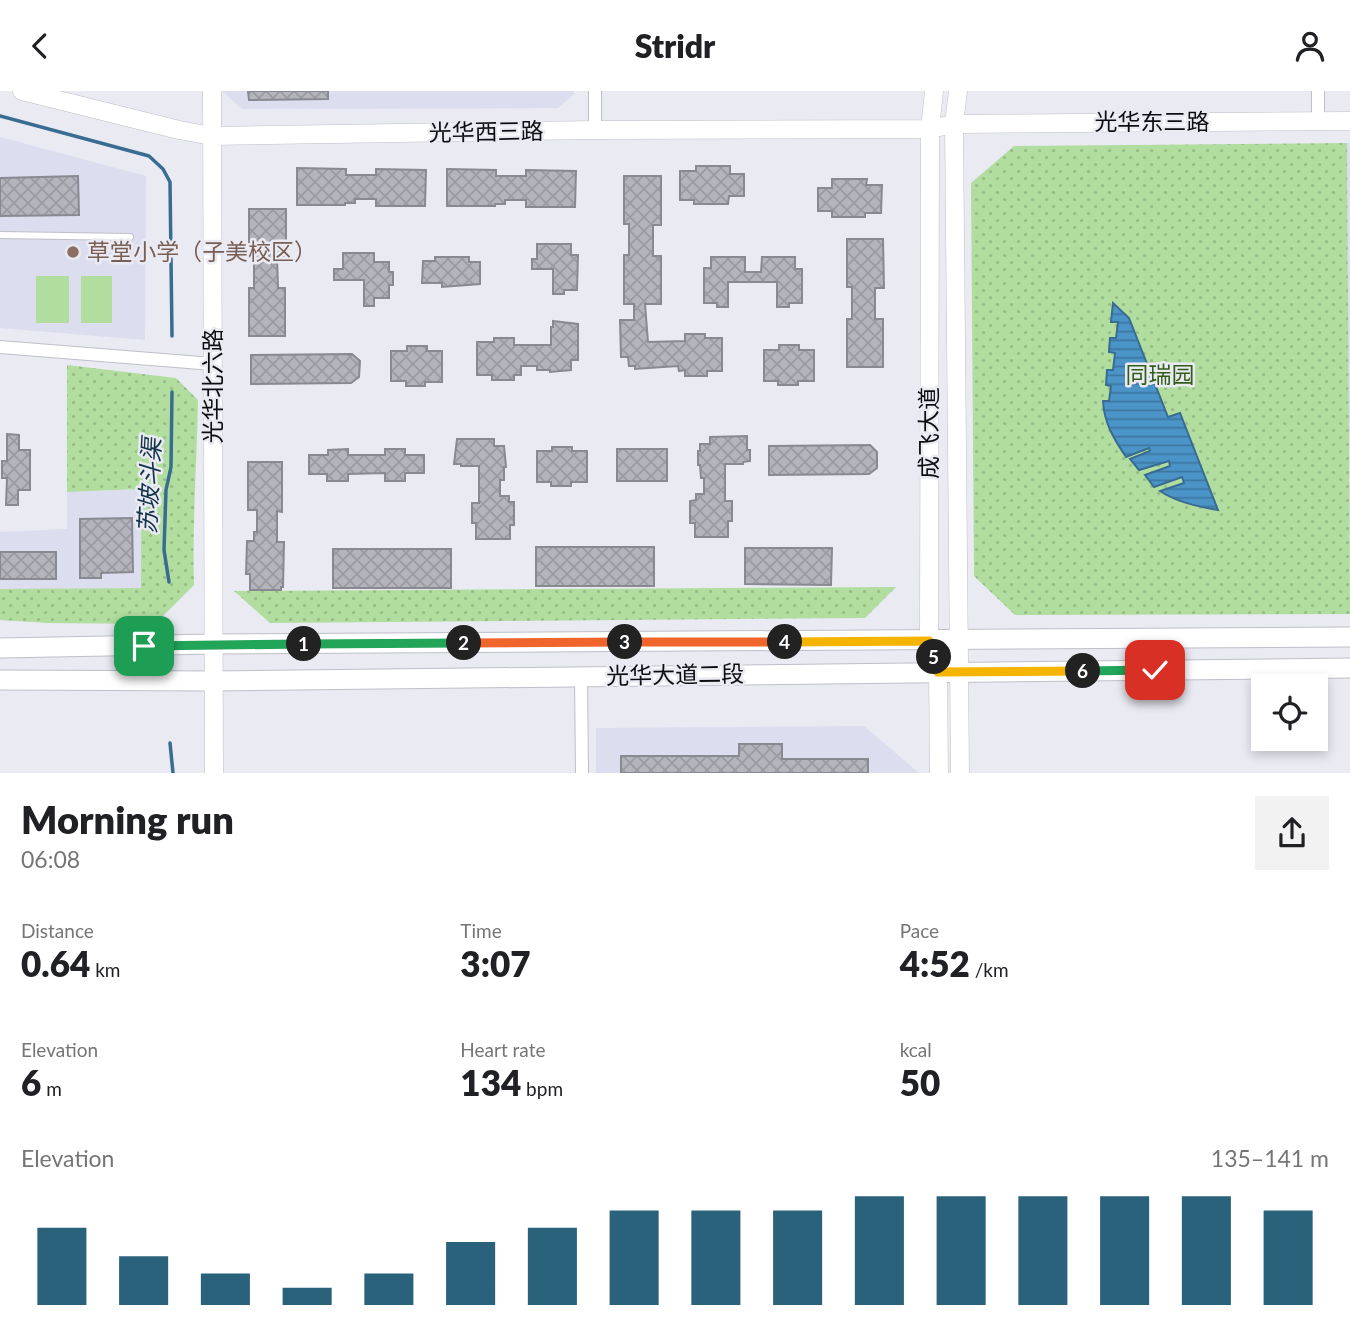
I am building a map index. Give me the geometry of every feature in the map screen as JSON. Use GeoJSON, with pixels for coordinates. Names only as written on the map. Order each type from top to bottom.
{"type":"FeatureCollection","features":[{"type":"Feature","properties":{"kind":"main road","name":"光华大道二段"},"geometry":{"type":"LineString","coordinates":[[0,648],[215,644],[1350,637]]}},
{"type":"Feature","properties":{"kind":"main road","name":"光华大道二段"},"geometry":{"type":"LineString","coordinates":[[0,680],[214,681],[1350,668]]}},
{"type":"Feature","properties":{"kind":"street","name":"光华西三路"},"geometry":{"type":"LineString","coordinates":[[22,91],[212,136],[595,130],[930,129],[954,124]]}},
{"type":"Feature","properties":{"kind":"street","name":"光华北六路"},"geometry":{"type":"LineString","coordinates":[[212,91],[214,773]]}},
{"type":"Feature","properties":{"kind":"street"},"geometry":{"type":"LineString","coordinates":[[595,91],[595,130]]}},
{"type":"Feature","properties":{"kind":"street","name":"成飞大道"},"geometry":{"type":"LineString","coordinates":[[934,91],[930,129],[929,641],[938,672],[939,773]]}},
{"type":"Feature","properties":{"kind":"street","name":"成飞大道"},"geometry":{"type":"LineString","coordinates":[[958,91],[954,124],[960,773]]}},
{"type":"Feature","properties":{"kind":"street"},"geometry":{"type":"LineString","coordinates":[[1318,91],[1318,121]]}},
{"type":"Feature","properties":{"kind":"street","name":"光华东三路"},"geometry":{"type":"LineString","coordinates":[[954,124],[1350,121]]}},
{"type":"Feature","properties":{"kind":"street"},"geometry":{"type":"LineString","coordinates":[[0,347],[213,363]]}},
{"type":"Feature","properties":{"kind":"street"},"geometry":{"type":"LineString","coordinates":[[581,676],[582,773]]}},
{"type":"Feature","properties":{"kind":"lane"},"geometry":{"type":"LineString","coordinates":[[0,235],[130,237]]}},
{"type":"Feature","properties":{"kind":"shaded area"},"geometry":{"type":"Polygon","coordinates":[[[222,91],[574,91],[574,94],[558,108],[242,109],[222,91]]]}},
{"type":"Feature","properties":{"kind":"shaded area","name":"草堂小学（子美校区）"},"geometry":{"type":"Polygon","coordinates":[[[0,137],[146,176],[145,340],[0,328],[0,137]]]}},
{"type":"Feature","properties":{"kind":"shaded area"},"geometry":{"type":"Polygon","coordinates":[[[1347,143],[1350,143],[1350,568],[1349,567],[1347,143]]]}},
{"type":"Feature","properties":{"kind":"shaded area"},"geometry":{"type":"Polygon","coordinates":[[[142,489],[141,589],[0,589],[0,532],[67,529],[67,492],[142,489]]]}},
{"type":"Feature","properties":{"kind":"shaded area"},"geometry":{"type":"Polygon","coordinates":[[[864,726],[919,773],[596,773],[596,728],[864,726]]]}},
{"type":"Feature","properties":{"kind":"green space","name":"同瑞园"},"geometry":{"type":"Polygon","coordinates":[[[1347,143],[1350,614],[1015,615],[974,576],[971,183],[1014,146],[1347,143]]]}},
{"type":"Feature","properties":{"kind":"green space"},"geometry":{"type":"Polygon","coordinates":[[[36,276],[69,276],[69,323],[36,323],[36,276]]]}},
{"type":"Feature","properties":{"kind":"green space"},"geometry":{"type":"Polygon","coordinates":[[[81,276],[112,276],[112,323],[81,323],[81,276]]]}},
{"type":"Feature","properties":{"kind":"green space"},"geometry":{"type":"Polygon","coordinates":[[[67,365],[176,378],[198,400],[194,585],[155,624],[0,620],[0,589],[141,588],[141,489],[67,492],[67,365]]]}},
{"type":"Feature","properties":{"kind":"green space"},"geometry":{"type":"Polygon","coordinates":[[[896,587],[865,618],[270,623],[234,591],[896,587]]]}},
{"type":"Feature","properties":{"kind":"water"},"geometry":{"type":"Polygon","coordinates":[[[1113,303],[1129,318],[1168,417],[1180,413],[1218,510],[1180,501],[1160,491],[1184,483],[1182,477],[1154,487],[1145,475],[1170,466],[1169,461],[1139,470],[1130,459],[1150,451],[1149,448],[1126,457],[1114,437],[1105,417],[1103,401],[1109,401],[1111,386],[1106,385],[1107,370],[1113,370],[1115,353],[1109,352],[1110,338],[1116,338],[1118,322],[1111,322],[1113,303]]]}},
{"type":"Feature","properties":{"kind":"building"},"geometry":{"type":"Polygon","coordinates":[[[248,91],[328,91],[328,99],[249,100],[248,91]]]}},
{"type":"Feature","properties":{"kind":"building"},"geometry":{"type":"Polygon","coordinates":[[[696,166],[730,166],[730,174],[744,174],[744,196],[729,196],[728,204],[694,204],[694,200],[680,200],[680,171],[696,171],[696,166]]]}},
{"type":"Feature","properties":{"kind":"building"},"geometry":{"type":"Polygon","coordinates":[[[297,168],[346,169],[346,175],[376,175],[376,169],[426,170],[425,206],[376,206],[376,199],[355,199],[355,203],[345,205],[297,205],[297,168]]]}},
{"type":"Feature","properties":{"kind":"building"},"geometry":{"type":"Polygon","coordinates":[[[447,169],[496,170],[496,176],[526,176],[526,170],[576,171],[575,207],[526,207],[526,200],[505,200],[505,204],[495,206],[447,206],[447,169]]]}},
{"type":"Feature","properties":{"kind":"building"},"geometry":{"type":"Polygon","coordinates":[[[78,176],[79,215],[0,216],[0,178],[78,176]]]}},
{"type":"Feature","properties":{"kind":"building"},"geometry":{"type":"Polygon","coordinates":[[[624,176],[661,176],[661,225],[653,225],[653,256],[661,256],[661,304],[645,304],[648,342],[685,341],[685,334],[705,334],[705,338],[722,338],[722,371],[707,371],[707,376],[685,376],[685,370],[679,371],[678,366],[635,369],[635,366],[629,366],[628,357],[621,357],[620,320],[634,320],[634,304],[624,304],[624,255],[629,255],[629,224],[624,224],[624,176]]]}},
{"type":"Feature","properties":{"kind":"building"},"geometry":{"type":"Polygon","coordinates":[[[832,179],[867,179],[866,185],[882,185],[881,213],[865,213],[865,217],[832,217],[832,211],[818,211],[818,188],[832,188],[832,179]]]}},
{"type":"Feature","properties":{"kind":"building"},"geometry":{"type":"Polygon","coordinates":[[[249,209],[286,209],[286,257],[277,257],[278,288],[285,288],[285,336],[249,336],[249,288],[254,288],[254,257],[249,257],[249,209]]]}},
{"type":"Feature","properties":{"kind":"building"},"geometry":{"type":"Polygon","coordinates":[[[847,239],[883,239],[884,288],[875,288],[875,319],[883,319],[883,367],[847,367],[847,319],[852,319],[852,287],[847,287],[847,239]]]}},
{"type":"Feature","properties":{"kind":"building"},"geometry":{"type":"Polygon","coordinates":[[[537,244],[571,244],[571,255],[578,255],[577,290],[564,290],[564,294],[553,294],[553,269],[532,269],[532,259],[537,259],[537,244]]]}},
{"type":"Feature","properties":{"kind":"building"},"geometry":{"type":"Polygon","coordinates":[[[343,253],[374,253],[374,262],[389,262],[389,272],[393,272],[393,285],[389,285],[389,298],[374,298],[374,306],[364,306],[364,280],[334,280],[334,269],[343,269],[343,253]]]}},
{"type":"Feature","properties":{"kind":"building"},"geometry":{"type":"Polygon","coordinates":[[[435,257],[469,257],[469,262],[480,262],[480,284],[442,287],[442,283],[422,283],[423,261],[435,261],[435,257]]]}},
{"type":"Feature","properties":{"kind":"building"},"geometry":{"type":"Polygon","coordinates":[[[711,257],[745,257],[745,272],[761,272],[762,257],[795,257],[795,269],[802,269],[802,303],[777,307],[777,282],[728,282],[728,307],[717,307],[717,303],[704,303],[704,268],[711,268],[711,257]]]}},
{"type":"Feature","properties":{"kind":"building"},"geometry":{"type":"Polygon","coordinates":[[[553,321],[578,324],[578,360],[571,360],[571,370],[550,372],[537,370],[537,366],[521,366],[521,375],[514,375],[514,380],[492,380],[492,375],[477,375],[477,342],[494,342],[494,338],[514,338],[514,345],[551,345],[553,321]]]}},
{"type":"Feature","properties":{"kind":"building"},"geometry":{"type":"Polygon","coordinates":[[[779,345],[799,345],[799,350],[814,350],[814,381],[798,381],[798,385],[778,385],[778,381],[764,381],[764,350],[779,350],[779,345]]]}},
{"type":"Feature","properties":{"kind":"building"},"geometry":{"type":"Polygon","coordinates":[[[407,346],[427,346],[427,351],[442,351],[442,382],[406,386],[406,381],[391,381],[391,351],[407,351],[407,346]]]}},
{"type":"Feature","properties":{"kind":"building"},"geometry":{"type":"Polygon","coordinates":[[[352,354],[360,361],[359,377],[351,383],[251,384],[251,355],[352,354]]]}},
{"type":"Feature","properties":{"kind":"building"},"geometry":{"type":"Polygon","coordinates":[[[7,434],[19,435],[19,450],[30,450],[30,490],[18,490],[18,505],[6,505],[7,478],[2,478],[2,461],[7,461],[7,434]]]}},
{"type":"Feature","properties":{"kind":"building"},"geometry":{"type":"Polygon","coordinates":[[[747,436],[750,461],[743,464],[725,464],[725,501],[732,501],[732,521],[728,521],[728,537],[695,537],[695,523],[690,523],[690,501],[696,500],[696,494],[704,494],[704,478],[701,478],[698,465],[700,444],[710,444],[710,437],[747,436]]]}},
{"type":"Feature","properties":{"kind":"building"},"geometry":{"type":"Polygon","coordinates":[[[457,439],[494,439],[494,446],[504,446],[506,467],[504,480],[500,480],[500,496],[509,496],[509,502],[514,502],[514,525],[510,525],[510,539],[476,539],[476,523],[472,523],[472,503],[479,503],[479,466],[454,464],[457,439]]]}},
{"type":"Feature","properties":{"kind":"building"},"geometry":{"type":"Polygon","coordinates":[[[870,445],[877,452],[877,468],[869,474],[769,475],[769,446],[870,445]]]}},
{"type":"Feature","properties":{"kind":"building"},"geometry":{"type":"Polygon","coordinates":[[[552,447],[572,447],[572,451],[587,451],[587,482],[571,482],[571,486],[551,486],[551,482],[537,482],[537,451],[552,451],[552,447]]]}},
{"type":"Feature","properties":{"kind":"building"},"geometry":{"type":"Polygon","coordinates":[[[348,449],[348,455],[385,455],[385,449],[405,449],[405,455],[424,455],[424,473],[405,473],[405,481],[385,481],[385,473],[348,474],[348,481],[327,481],[327,474],[309,474],[309,455],[328,455],[328,450],[348,449]]]}},
{"type":"Feature","properties":{"kind":"building"},"geometry":{"type":"Polygon","coordinates":[[[617,449],[667,449],[667,481],[617,481],[617,449]]]}},
{"type":"Feature","properties":{"kind":"building"},"geometry":{"type":"Polygon","coordinates":[[[248,462],[282,462],[282,512],[277,511],[277,542],[284,542],[281,590],[250,590],[250,574],[246,574],[247,541],[254,541],[254,532],[257,532],[257,510],[248,510],[248,462]]]}},
{"type":"Feature","properties":{"kind":"building"},"geometry":{"type":"Polygon","coordinates":[[[132,518],[133,572],[101,573],[101,578],[80,578],[80,519],[132,518]]]}},
{"type":"Feature","properties":{"kind":"building"},"geometry":{"type":"Polygon","coordinates":[[[536,547],[654,547],[654,586],[536,586],[536,547]]]}},
{"type":"Feature","properties":{"kind":"building"},"geometry":{"type":"Polygon","coordinates":[[[745,548],[832,548],[831,585],[745,584],[745,548]]]}},
{"type":"Feature","properties":{"kind":"building"},"geometry":{"type":"Polygon","coordinates":[[[333,549],[451,549],[451,588],[333,588],[333,549]]]}},
{"type":"Feature","properties":{"kind":"building"},"geometry":{"type":"Polygon","coordinates":[[[0,552],[56,552],[56,579],[0,579],[0,552]]]}},
{"type":"Feature","properties":{"kind":"building"},"geometry":{"type":"Polygon","coordinates":[[[739,744],[782,744],[782,759],[868,759],[868,773],[621,773],[621,756],[739,756],[739,744]]]}},
{"type":"Feature","properties":{"kind":"waterway","name":"苏坡斗渠"},"geometry":{"type":"LineString","coordinates":[[0,116],[149,156],[163,169],[170,182],[172,336]]}},
{"type":"Feature","properties":{"kind":"waterway","name":"苏坡斗渠"},"geometry":{"type":"LineString","coordinates":[[169,582],[164,550],[166,490],[171,467],[172,392]]}},
{"type":"Feature","properties":{"kind":"waterway","name":"苏坡斗渠"},"geometry":{"type":"LineString","coordinates":[[170,743],[173,773]]}},
{"type":"Feature","properties":{"kind":"place","name":"草堂小学（子美校区）"},"geometry":{"type":"Point","coordinates":[73,252]}},
{"type":"Feature","properties":{"kind":"route"},"geometry":{"type":"LineString","coordinates":[[144,646],[929,641],[938,672],[1155,670]]}}]}
